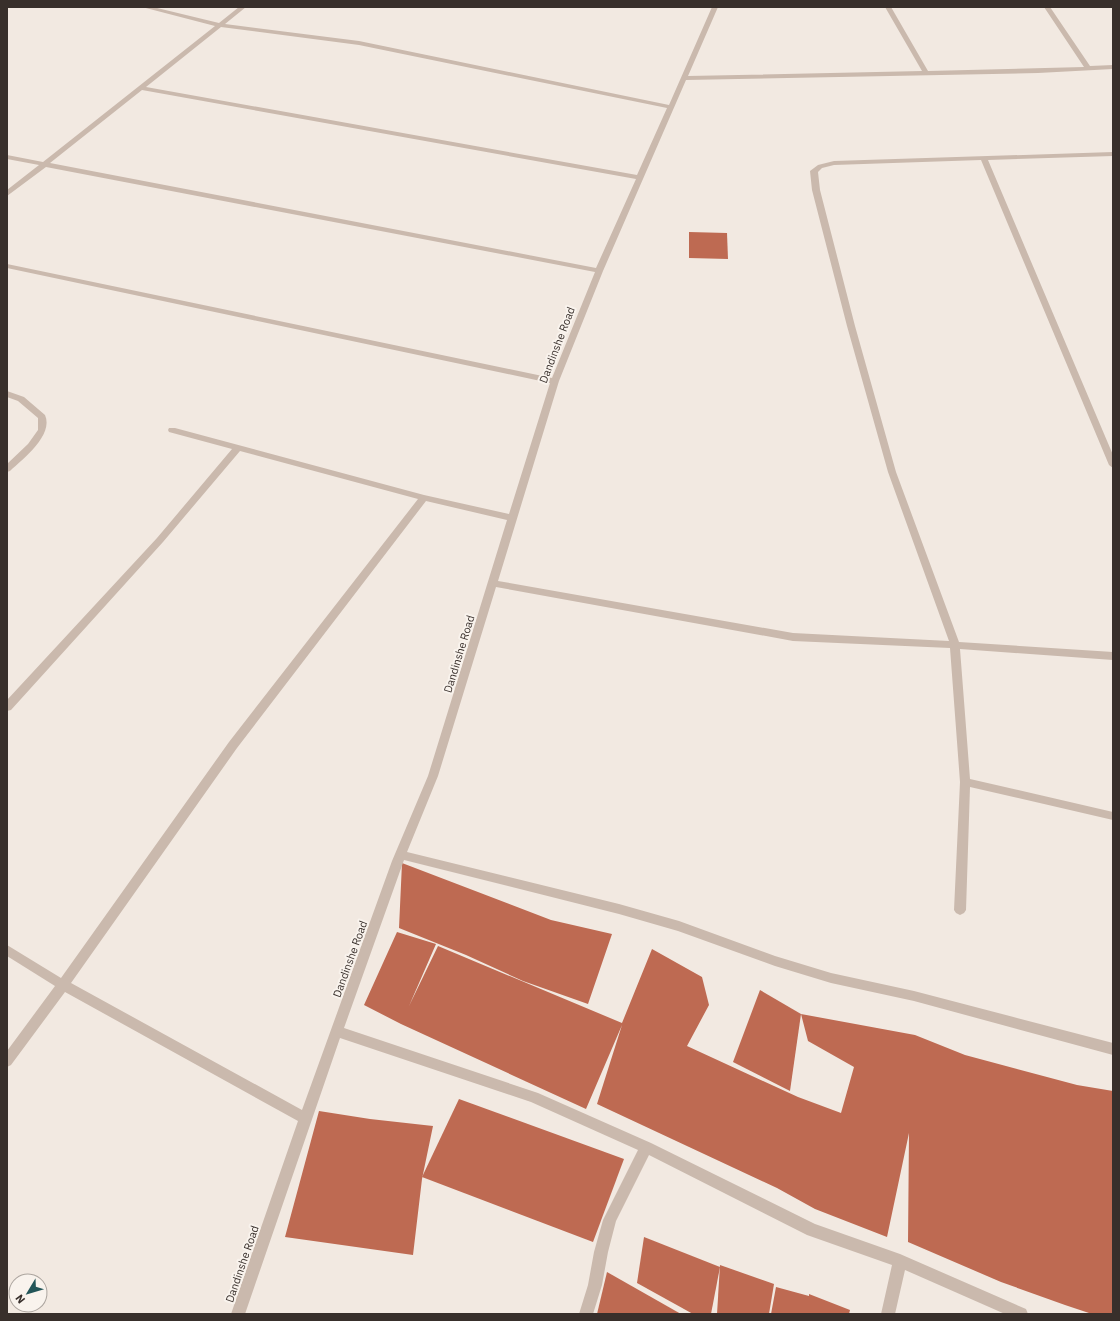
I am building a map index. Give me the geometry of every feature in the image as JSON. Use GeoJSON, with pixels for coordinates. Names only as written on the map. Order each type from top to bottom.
{"type":"FeatureCollection","features":[{"type":"Feature","properties":{"kind":"street"},"geometry":{"type":"LineString","coordinates":[[145,7],[219,25],[359,43],[671,107]]}},
{"type":"Feature","properties":{"kind":"street"},"geometry":{"type":"LineString","coordinates":[[7,194],[47,164],[243,7]]}},
{"type":"Feature","properties":{"kind":"street","name":"Dandinshe Road"},"geometry":{"type":"LineString","coordinates":[[238,1314],[305,1118],[401,855],[433,776],[478,635],[492,583],[555,381],[599,271],[715,7]]}},
{"type":"Feature","properties":{"kind":"street"},"geometry":{"type":"LineString","coordinates":[[888,7],[926,73]]}},
{"type":"Feature","properties":{"kind":"street"},"geometry":{"type":"LineString","coordinates":[[1047,7],[1088,68]]}},
{"type":"Feature","properties":{"kind":"street"},"geometry":{"type":"LineString","coordinates":[[684,78],[926,73],[1113,67]]}},
{"type":"Feature","properties":{"kind":"street"},"geometry":{"type":"LineString","coordinates":[[142,88],[640,178]]}},
{"type":"Feature","properties":{"kind":"street"},"geometry":{"type":"LineString","coordinates":[[960,910],[965,782],[955,645],[892,472],[851,326],[816,190],[814,171],[820,166],[834,163],[1113,154]]}},
{"type":"Feature","properties":{"kind":"street"},"geometry":{"type":"LineString","coordinates":[[7,156],[599,271]]}},
{"type":"Feature","properties":{"kind":"street"},"geometry":{"type":"LineString","coordinates":[[984,159],[1113,465]]}},
{"type":"Feature","properties":{"kind":"street"},"geometry":{"type":"LineString","coordinates":[[7,266],[555,381]]}},
{"type":"Feature","properties":{"kind":"street"},"geometry":{"type":"LineString","coordinates":[[7,394],[21,399],[42,417],[42,430],[31,446],[7,469]]}},
{"type":"Feature","properties":{"kind":"street"},"geometry":{"type":"LineString","coordinates":[[172,430],[424,498],[512,518]]}},
{"type":"Feature","properties":{"kind":"street"},"geometry":{"type":"LineString","coordinates":[[7,707],[160,540],[238,448]]}},
{"type":"Feature","properties":{"kind":"street"},"geometry":{"type":"LineString","coordinates":[[7,1061],[63,985],[233,745],[424,498]]}},
{"type":"Feature","properties":{"kind":"street"},"geometry":{"type":"LineString","coordinates":[[492,583],[793,637],[955,645],[1113,656]]}},
{"type":"Feature","properties":{"kind":"street"},"geometry":{"type":"LineString","coordinates":[[965,782],[1113,816]]}},
{"type":"Feature","properties":{"kind":"street"},"geometry":{"type":"LineString","coordinates":[[401,855],[619,909],[679,926],[776,962],[831,978],[914,996],[1113,1049]]}},
{"type":"Feature","properties":{"kind":"street"},"geometry":{"type":"LineString","coordinates":[[7,950],[63,985],[305,1118]]}},
{"type":"Feature","properties":{"kind":"street"},"geometry":{"type":"LineString","coordinates":[[337,1031],[534,1097],[646,1147],[812,1230],[900,1261],[1021,1314]]}},
{"type":"Feature","properties":{"kind":"street"},"geometry":{"type":"LineString","coordinates":[[586,1314],[595,1285],[600,1252],[610,1220],[646,1147]]}},
{"type":"Feature","properties":{"kind":"street"},"geometry":{"type":"LineString","coordinates":[[888,1314],[900,1261]]}},
{"type":"Feature","properties":{"kind":"building"},"geometry":{"type":"Polygon","coordinates":[[[689,232],[727,233],[728,259],[689,258],[689,232]]]}},
{"type":"Feature","properties":{"kind":"building"},"geometry":{"type":"Polygon","coordinates":[[[402,863],[551,920],[612,934],[588,1004],[523,981],[466,955],[399,928],[402,863]]]}},
{"type":"Feature","properties":{"kind":"building"},"geometry":{"type":"Polygon","coordinates":[[[397,932],[436,944],[409,1006],[438,946],[622,1023],[652,949],[702,977],[709,1005],[687,1046],[798,1097],[841,1113],[854,1067],[808,1041],[801,1014],[915,1035],[965,1055],[1077,1085],[1113,1091],[1113,1314],[1092,1314],[1065,1305],[1001,1282],[908,1242],[909,1133],[887,1237],[815,1209],[777,1188],[597,1104],[622,1025],[586,1109],[401,1024],[364,1005],[397,932]]]}},
{"type":"Feature","properties":{"kind":"building"},"geometry":{"type":"Polygon","coordinates":[[[760,990],[801,1014],[790,1091],[733,1062],[760,990]]]}},
{"type":"Feature","properties":{"kind":"building"},"geometry":{"type":"Polygon","coordinates":[[[459,1099],[624,1159],[593,1242],[422,1177],[459,1099]]]}},
{"type":"Feature","properties":{"kind":"building"},"geometry":{"type":"Polygon","coordinates":[[[319,1111],[370,1119],[433,1126],[422,1179],[413,1255],[285,1237],[319,1111]]]}},
{"type":"Feature","properties":{"kind":"building"},"geometry":{"type":"Polygon","coordinates":[[[644,1237],[720,1267],[711,1314],[693,1314],[637,1283],[644,1237]]]}},
{"type":"Feature","properties":{"kind":"building"},"geometry":{"type":"Polygon","coordinates":[[[720,1265],[774,1284],[769,1314],[717,1314],[720,1265]]]}},
{"type":"Feature","properties":{"kind":"building"},"geometry":{"type":"Polygon","coordinates":[[[607,1272],[681,1314],[597,1314],[607,1272]]]}},
{"type":"Feature","properties":{"kind":"building"},"geometry":{"type":"Polygon","coordinates":[[[776,1287],[809,1296],[809,1294],[850,1310],[849,1314],[771,1314],[776,1287]]]}}]}
